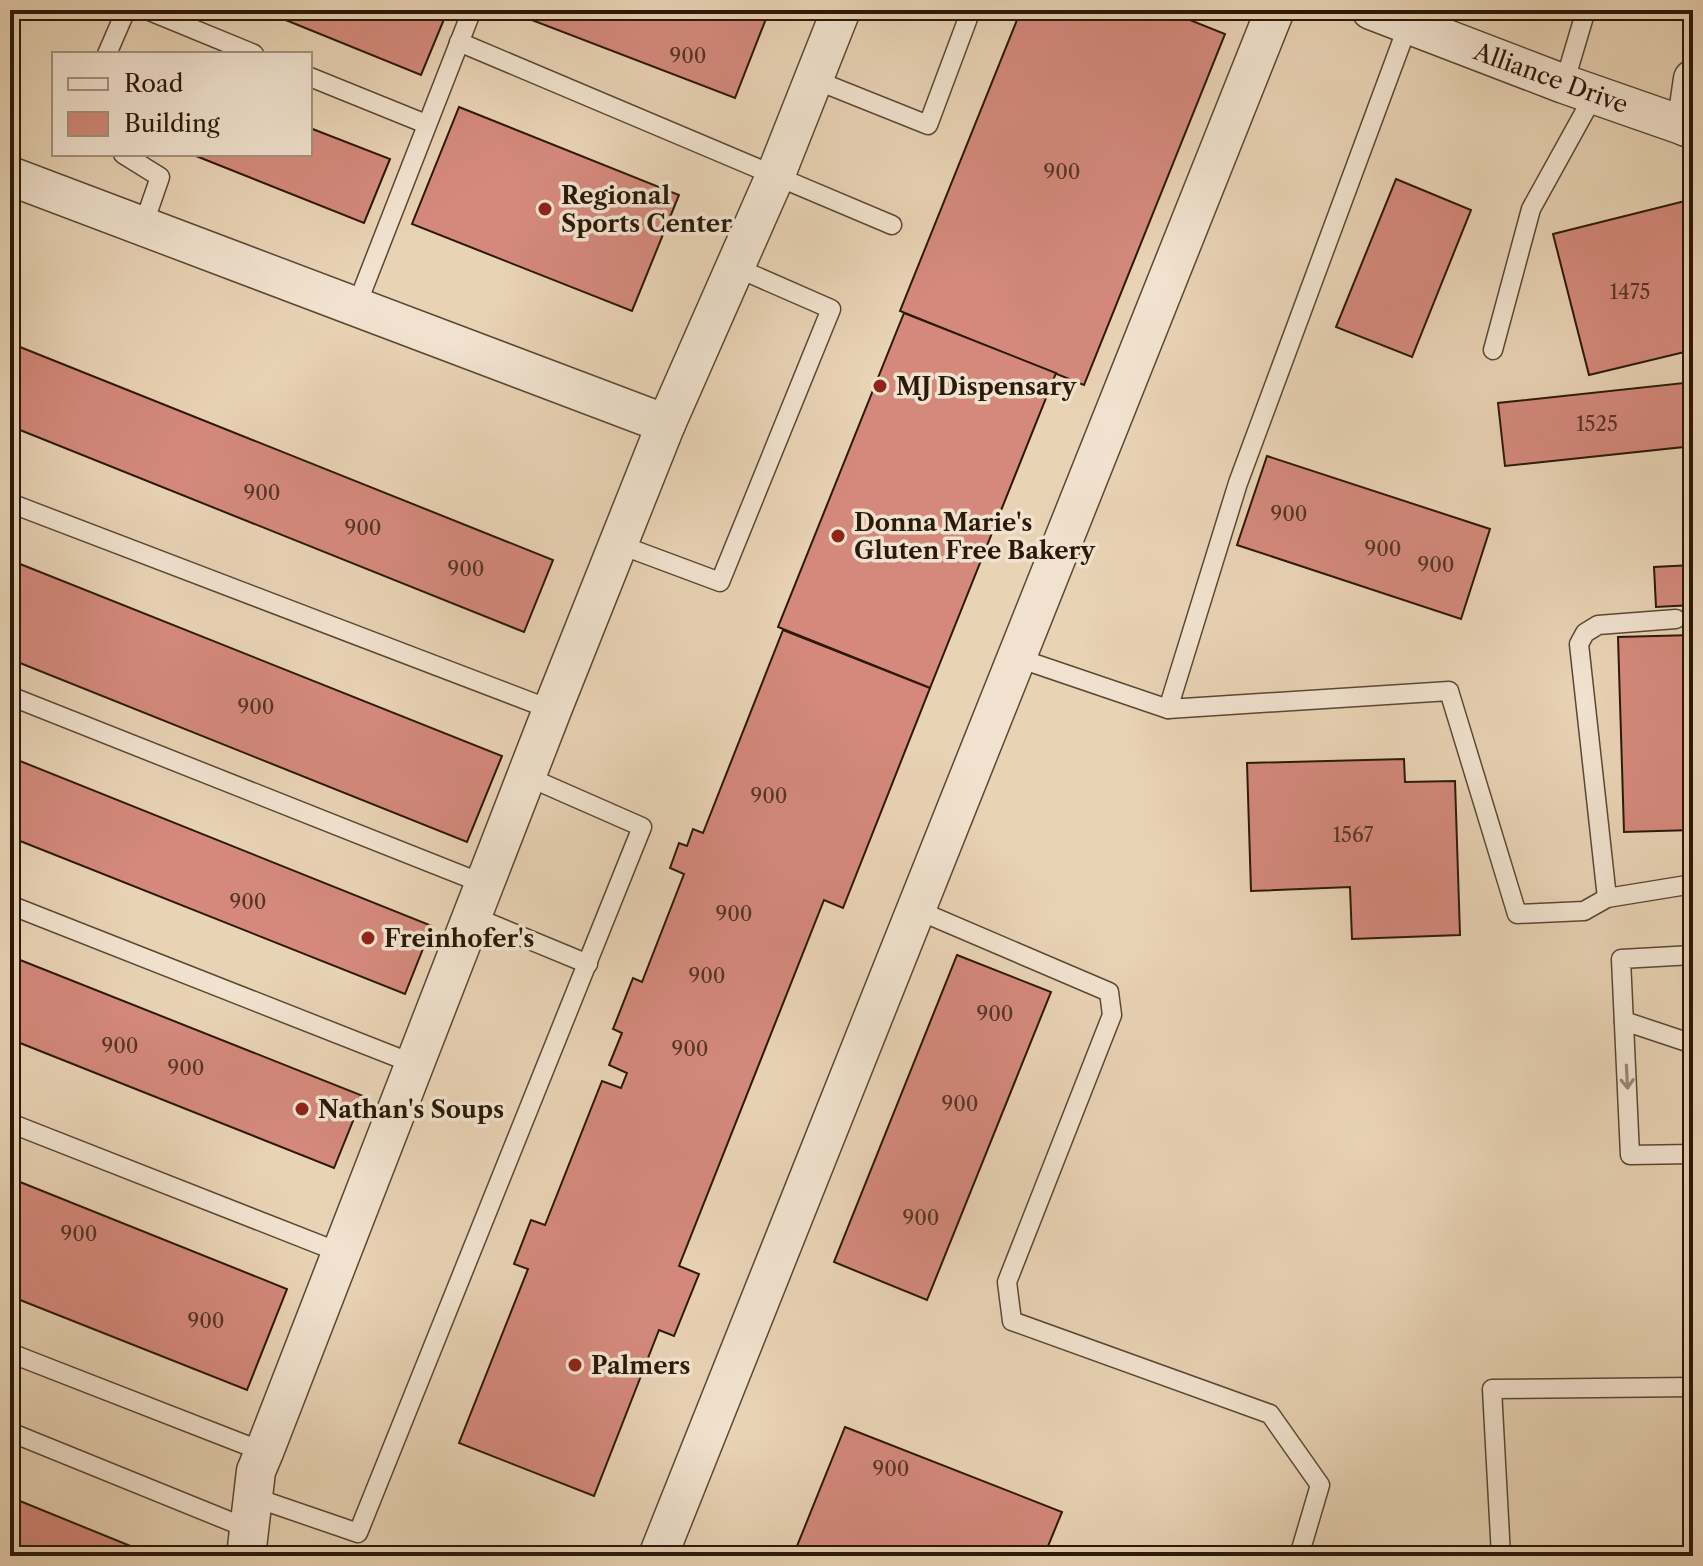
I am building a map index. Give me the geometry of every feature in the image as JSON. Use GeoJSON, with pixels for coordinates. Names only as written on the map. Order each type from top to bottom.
{"type":"FeatureCollection","features":[{"type":"Feature","properties":{"kind":"street"},"geometry":{"type":"LineString","coordinates":[[250,1527],[256,1471],[526,776],[666,424],[776,174],[841,10]]}},
{"type":"Feature","properties":{"kind":"street"},"geometry":{"type":"LineString","coordinates":[[658,1556],[1275,10]]}},
{"type":"Feature","properties":{"kind":"street","name":"Alliance Drive"},"geometry":{"type":"LineString","coordinates":[[1371,10],[1579,90],[1690,128],[1693,79]]}},
{"type":"Feature","properties":{"kind":"street"},"geometry":{"type":"LineString","coordinates":[[10,176],[666,424]]}},
{"type":"Feature","properties":{"kind":"lane"},"geometry":{"type":"LineString","coordinates":[[108,52],[126,10]]}},
{"type":"Feature","properties":{"kind":"lane"},"geometry":{"type":"LineString","coordinates":[[147,10],[249,52]]}},
{"type":"Feature","properties":{"kind":"lane"},"geometry":{"type":"LineString","coordinates":[[356,307],[472,10]]}},
{"type":"Feature","properties":{"kind":"lane"},"geometry":{"type":"LineString","coordinates":[[813,79],[928,125],[971,10]]}},
{"type":"Feature","properties":{"kind":"lane"},"geometry":{"type":"LineString","coordinates":[[1493,350],[1531,209],[1579,90],[1586,10]]}},
{"type":"Feature","properties":{"kind":"lane"},"geometry":{"type":"LineString","coordinates":[[1168,709],[1238,483],[1408,25]]}},
{"type":"Feature","properties":{"kind":"lane"},"geometry":{"type":"LineString","coordinates":[[459,42],[892,225]]}},
{"type":"Feature","properties":{"kind":"lane"},"geometry":{"type":"LineString","coordinates":[[312,78],[426,124]]}},
{"type":"Feature","properties":{"kind":"lane"},"geometry":{"type":"LineString","coordinates":[[126,156],[160,177],[143,226]]}},
{"type":"Feature","properties":{"kind":"lane"},"geometry":{"type":"LineString","coordinates":[[618,544],[720,582],[831,309],[735,267]]}},
{"type":"Feature","properties":{"kind":"lane"},"geometry":{"type":"LineString","coordinates":[[10,503],[552,710]]}},
{"type":"Feature","properties":{"kind":"lane"},"geometry":{"type":"LineString","coordinates":[[1607,898],[1579,644],[1585,633],[1598,625],[1676,619]]}},
{"type":"Feature","properties":{"kind":"lane"},"geometry":{"type":"LineString","coordinates":[[1015,657],[1168,709],[1449,691],[1517,914],[1584,911],[1607,898],[1693,884]]}},
{"type":"Feature","properties":{"kind":"lane"},"geometry":{"type":"LineString","coordinates":[[10,696],[478,900],[588,964]]}},
{"type":"Feature","properties":{"kind":"lane"},"geometry":{"type":"LineString","coordinates":[[10,1432],[250,1527],[358,1533],[642,827],[526,776]]}},
{"type":"Feature","properties":{"kind":"lane"},"geometry":{"type":"LineString","coordinates":[[10,905],[414,1064]]}},
{"type":"Feature","properties":{"kind":"lane"},"geometry":{"type":"LineString","coordinates":[[915,909],[1109,992],[1112,1015],[1007,1282],[1012,1321],[1270,1414],[1320,1485],[1299,1556]]}},
{"type":"Feature","properties":{"kind":"lane"},"geometry":{"type":"LineString","coordinates":[[1693,955],[1621,959],[1630,1155],[1693,1154]]}},
{"type":"Feature","properties":{"kind":"lane"},"geometry":{"type":"LineString","coordinates":[[1624,1021],[1693,1044]]}},
{"type":"Feature","properties":{"kind":"lane"},"geometry":{"type":"LineString","coordinates":[[10,1123],[341,1253]]}},
{"type":"Feature","properties":{"kind":"lane"},"geometry":{"type":"LineString","coordinates":[[10,1353],[264,1452]]}},
{"type":"Feature","properties":{"kind":"lane"},"geometry":{"type":"LineString","coordinates":[[1501,1556],[1492,1389],[1693,1387]]}},
{"type":"Feature","properties":{"kind":"building"},"geometry":{"type":"Polygon","coordinates":[[[261,10],[442,10],[447,12],[421,75],[261,10]]]}},
{"type":"Feature","properties":{"kind":"building"},"geometry":{"type":"Polygon","coordinates":[[[518,10],[769,11],[735,98],[516,14],[518,10]]]}},
{"type":"Feature","properties":{"kind":"building"},"geometry":{"type":"Polygon","coordinates":[[[1021,10],[1165,10],[1225,34],[1084,385],[900,311],[1021,10]]]}},
{"type":"Feature","properties":{"kind":"building","name":"Regional Sports Center"},"geometry":{"type":"Polygon","coordinates":[[[459,107],[679,195],[632,311],[412,224],[459,107]]]}},
{"type":"Feature","properties":{"kind":"building"},"geometry":{"type":"Polygon","coordinates":[[[312,129],[390,159],[364,223],[196,156],[312,156],[312,129]]]}},
{"type":"Feature","properties":{"kind":"building"},"geometry":{"type":"Polygon","coordinates":[[[1396,179],[1471,210],[1412,357],[1336,327],[1396,179]]]}},
{"type":"Feature","properties":{"kind":"building"},"geometry":{"type":"Polygon","coordinates":[[[1693,199],[1693,350],[1589,375],[1553,234],[1693,199]]]}},
{"type":"Feature","properties":{"kind":"building"},"geometry":{"type":"Polygon","coordinates":[[[904,313],[1056,373],[930,688],[778,627],[904,313]]]}},
{"type":"Feature","properties":{"kind":"building"},"geometry":{"type":"Polygon","coordinates":[[[10,343],[553,560],[524,632],[10,426],[10,343]]]}},
{"type":"Feature","properties":{"kind":"building"},"geometry":{"type":"Polygon","coordinates":[[[1693,382],[1693,446],[1505,466],[1498,403],[1693,382]]]}},
{"type":"Feature","properties":{"kind":"building"},"geometry":{"type":"Polygon","coordinates":[[[1267,456],[1490,529],[1461,619],[1237,545],[1267,456]]]}},
{"type":"Feature","properties":{"kind":"building"},"geometry":{"type":"Polygon","coordinates":[[[10,560],[502,756],[467,842],[10,659],[10,560]]]}},
{"type":"Feature","properties":{"kind":"building"},"geometry":{"type":"Polygon","coordinates":[[[1693,565],[1693,605],[1656,607],[1654,567],[1693,565]]]}},
{"type":"Feature","properties":{"kind":"building"},"geometry":{"type":"Polygon","coordinates":[[[783,630],[930,688],[843,908],[824,900],[679,1266],[699,1274],[674,1336],[659,1330],[594,1496],[459,1443],[528,1269],[514,1264],[531,1220],[545,1225],[602,1081],[621,1088],[627,1073],[609,1065],[622,1033],[613,1029],[633,978],[642,982],[684,874],[670,868],[679,843],[687,846],[693,829],[703,833],[783,630]]]}},
{"type":"Feature","properties":{"kind":"building"},"geometry":{"type":"Polygon","coordinates":[[[1693,635],[1693,830],[1624,832],[1618,637],[1693,635]]]}},
{"type":"Feature","properties":{"kind":"building"},"geometry":{"type":"Polygon","coordinates":[[[10,757],[432,926],[405,994],[10,837],[10,757]]]}},
{"type":"Feature","properties":{"kind":"building"},"geometry":{"type":"Polygon","coordinates":[[[1404,759],[1405,782],[1455,781],[1460,935],[1352,939],[1350,887],[1251,891],[1247,763],[1404,759]]]}},
{"type":"Feature","properties":{"kind":"building"},"geometry":{"type":"Polygon","coordinates":[[[957,955],[1051,992],[927,1300],[834,1262],[957,955]]]}},
{"type":"Feature","properties":{"kind":"building"},"geometry":{"type":"Polygon","coordinates":[[[10,956],[363,1096],[334,1168],[10,1039],[10,956]]]}},
{"type":"Feature","properties":{"kind":"building"},"geometry":{"type":"Polygon","coordinates":[[[10,1178],[287,1289],[247,1390],[10,1296],[10,1178]]]}},
{"type":"Feature","properties":{"kind":"building"},"geometry":{"type":"Polygon","coordinates":[[[845,1427],[1062,1512],[1044,1556],[793,1556],[845,1427]]]}},
{"type":"Feature","properties":{"kind":"building"},"geometry":{"type":"Polygon","coordinates":[[[10,1497],[155,1556],[10,1556],[10,1497]]]}},
{"type":"Feature","properties":{"kind":"place","name":"Regional Sports Center"},"geometry":{"type":"Point","coordinates":[545,209]}},
{"type":"Feature","properties":{"kind":"place","name":"MJ Dispensary"},"geometry":{"type":"Point","coordinates":[880,386]}},
{"type":"Feature","properties":{"kind":"place","name":"Donna Marie's Gluten Free Bakery"},"geometry":{"type":"Point","coordinates":[838,536]}},
{"type":"Feature","properties":{"kind":"place","name":"Freinhofer's"},"geometry":{"type":"Point","coordinates":[368,938]}},
{"type":"Feature","properties":{"kind":"place","name":"Nathan's Soups"},"geometry":{"type":"Point","coordinates":[302,1109]}},
{"type":"Feature","properties":{"kind":"place","name":"Palmers"},"geometry":{"type":"Point","coordinates":[575,1365]}}]}
